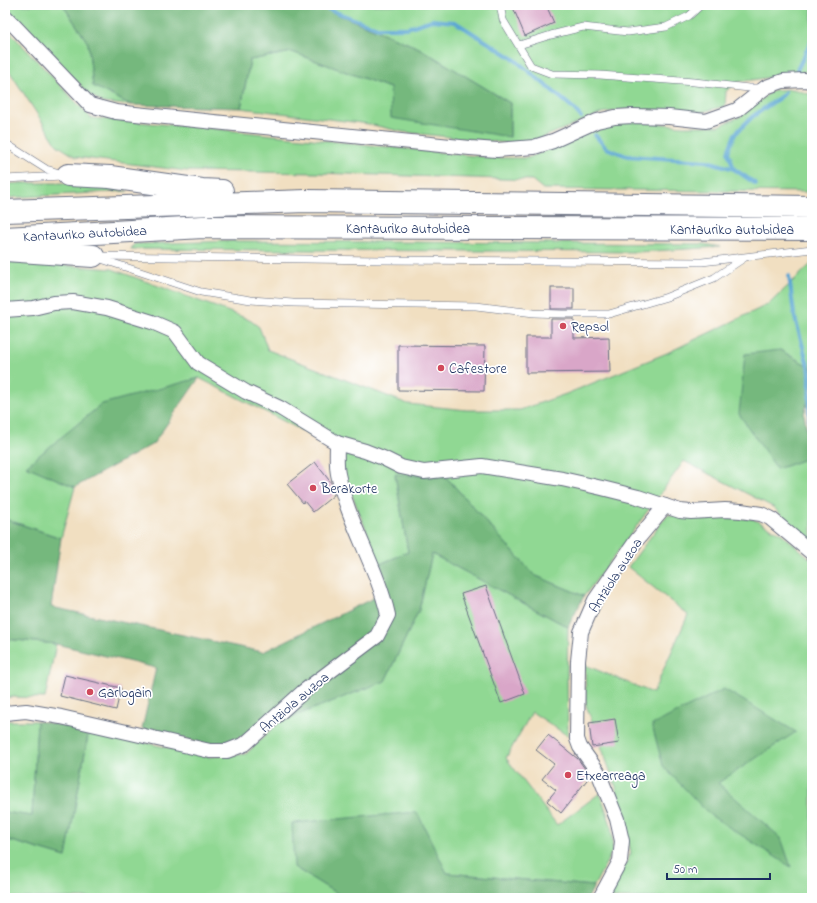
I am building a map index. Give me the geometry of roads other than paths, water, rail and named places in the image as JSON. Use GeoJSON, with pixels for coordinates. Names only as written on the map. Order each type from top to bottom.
{"type":"FeatureCollection","features":[{"type":"Feature","properties":{"kind":"highway"},"geometry":{"type":"LineString","coordinates":[[68,175],[110,177],[202,190],[277,195],[306,201]]}},
{"type":"Feature","properties":{"kind":"highway","name":"Kantauriko autobidea"},"geometry":{"type":"LineString","coordinates":[[5,211],[306,201],[812,207]]}},
{"type":"Feature","properties":{"kind":"highway","name":"Kantauriko autobidea"},"geometry":{"type":"LineString","coordinates":[[5,238],[203,227],[812,229]]}},
{"type":"Feature","properties":{"kind":"highway"},"geometry":{"type":"LineString","coordinates":[[5,250],[93,256]]}},
{"type":"Feature","properties":{"kind":"street"},"geometry":{"type":"LineString","coordinates":[[5,16],[90,105],[102,109],[116,112],[498,150],[534,147],[553,141],[597,121],[615,117],[669,117],[706,121],[737,110],[766,87],[783,81],[804,80],[812,82]]}},
{"type":"Feature","properties":{"kind":"street"},"geometry":{"type":"LineString","coordinates":[[5,310],[33,308],[73,302],[107,308],[152,322],[175,332],[198,363],[246,392],[280,408],[337,443],[366,451],[401,467],[424,472],[482,466],[562,479],[602,488],[638,497],[680,511],[691,512],[725,510],[761,514],[770,518],[812,553]]}},
{"type":"Feature","properties":{"kind":"street","name":"Antziola auzoa"},"geometry":{"type":"LineString","coordinates":[[5,713],[26,711],[61,717],[210,751],[227,750],[244,744],[304,691],[377,636],[388,615],[384,598],[350,512],[338,473],[337,443]]}},
{"type":"Feature","properties":{"kind":"street","name":"Antziola auzoa"},"geometry":{"type":"LineString","coordinates":[[600,898],[620,860],[622,841],[617,819],[598,772],[580,748],[577,739],[578,661],[581,632],[595,600],[636,541],[664,506]]}},
{"type":"Feature","properties":{"kind":"lane"},"geometry":{"type":"LineString","coordinates":[[500,5],[504,20],[531,66],[552,74],[663,79],[749,88],[766,87]]}},
{"type":"Feature","properties":{"kind":"lane"},"geometry":{"type":"LineString","coordinates":[[519,45],[583,27],[628,32],[666,27],[688,16],[701,5]]}},
{"type":"Feature","properties":{"kind":"lane"},"geometry":{"type":"LineString","coordinates":[[5,143],[46,169],[68,175]]}},
{"type":"Feature","properties":{"kind":"lane"},"geometry":{"type":"LineString","coordinates":[[5,179],[68,175]]}},
{"type":"Feature","properties":{"kind":"lane"},"geometry":{"type":"LineString","coordinates":[[93,256],[702,262],[812,249]]}},
{"type":"Feature","properties":{"kind":"lane"},"geometry":{"type":"LineString","coordinates":[[93,256],[201,292],[251,300],[293,303],[476,306],[534,313],[562,314],[609,314],[667,297],[714,278],[746,257]]}},
{"type":"Feature","properties":{"kind":"waterway"},"geometry":{"type":"LineString","coordinates":[[317,5],[378,28],[407,28],[432,20],[455,22],[514,59],[573,108],[581,117]]}},
{"type":"Feature","properties":{"kind":"waterway"},"geometry":{"type":"LineString","coordinates":[[797,70],[812,40]]}},
{"type":"Feature","properties":{"kind":"waterway"},"geometry":{"type":"LineString","coordinates":[[734,169],[728,152],[735,134],[752,117],[785,92]]}},
{"type":"Feature","properties":{"kind":"waterway"},"geometry":{"type":"LineString","coordinates":[[595,135],[606,148],[627,156],[707,161],[734,169],[756,184]]}},
{"type":"Feature","properties":{"kind":"waterway"},"geometry":{"type":"LineString","coordinates":[[789,276],[794,314],[810,373],[809,417],[812,452]]}},
{"type":"Feature","properties":{"kind":"place","name":"Repsol"},"geometry":{"type":"Point","coordinates":[563,326]}},
{"type":"Feature","properties":{"kind":"place","name":"Cafestore"},"geometry":{"type":"Point","coordinates":[441,368]}},
{"type":"Feature","properties":{"kind":"place","name":"Berakorte"},"geometry":{"type":"Point","coordinates":[313,488]}},
{"type":"Feature","properties":{"kind":"place","name":"Garlogain"},"geometry":{"type":"Point","coordinates":[90,692]}},
{"type":"Feature","properties":{"kind":"place","name":"Etxearreaga"},"geometry":{"type":"Point","coordinates":[568,775]}}]}
